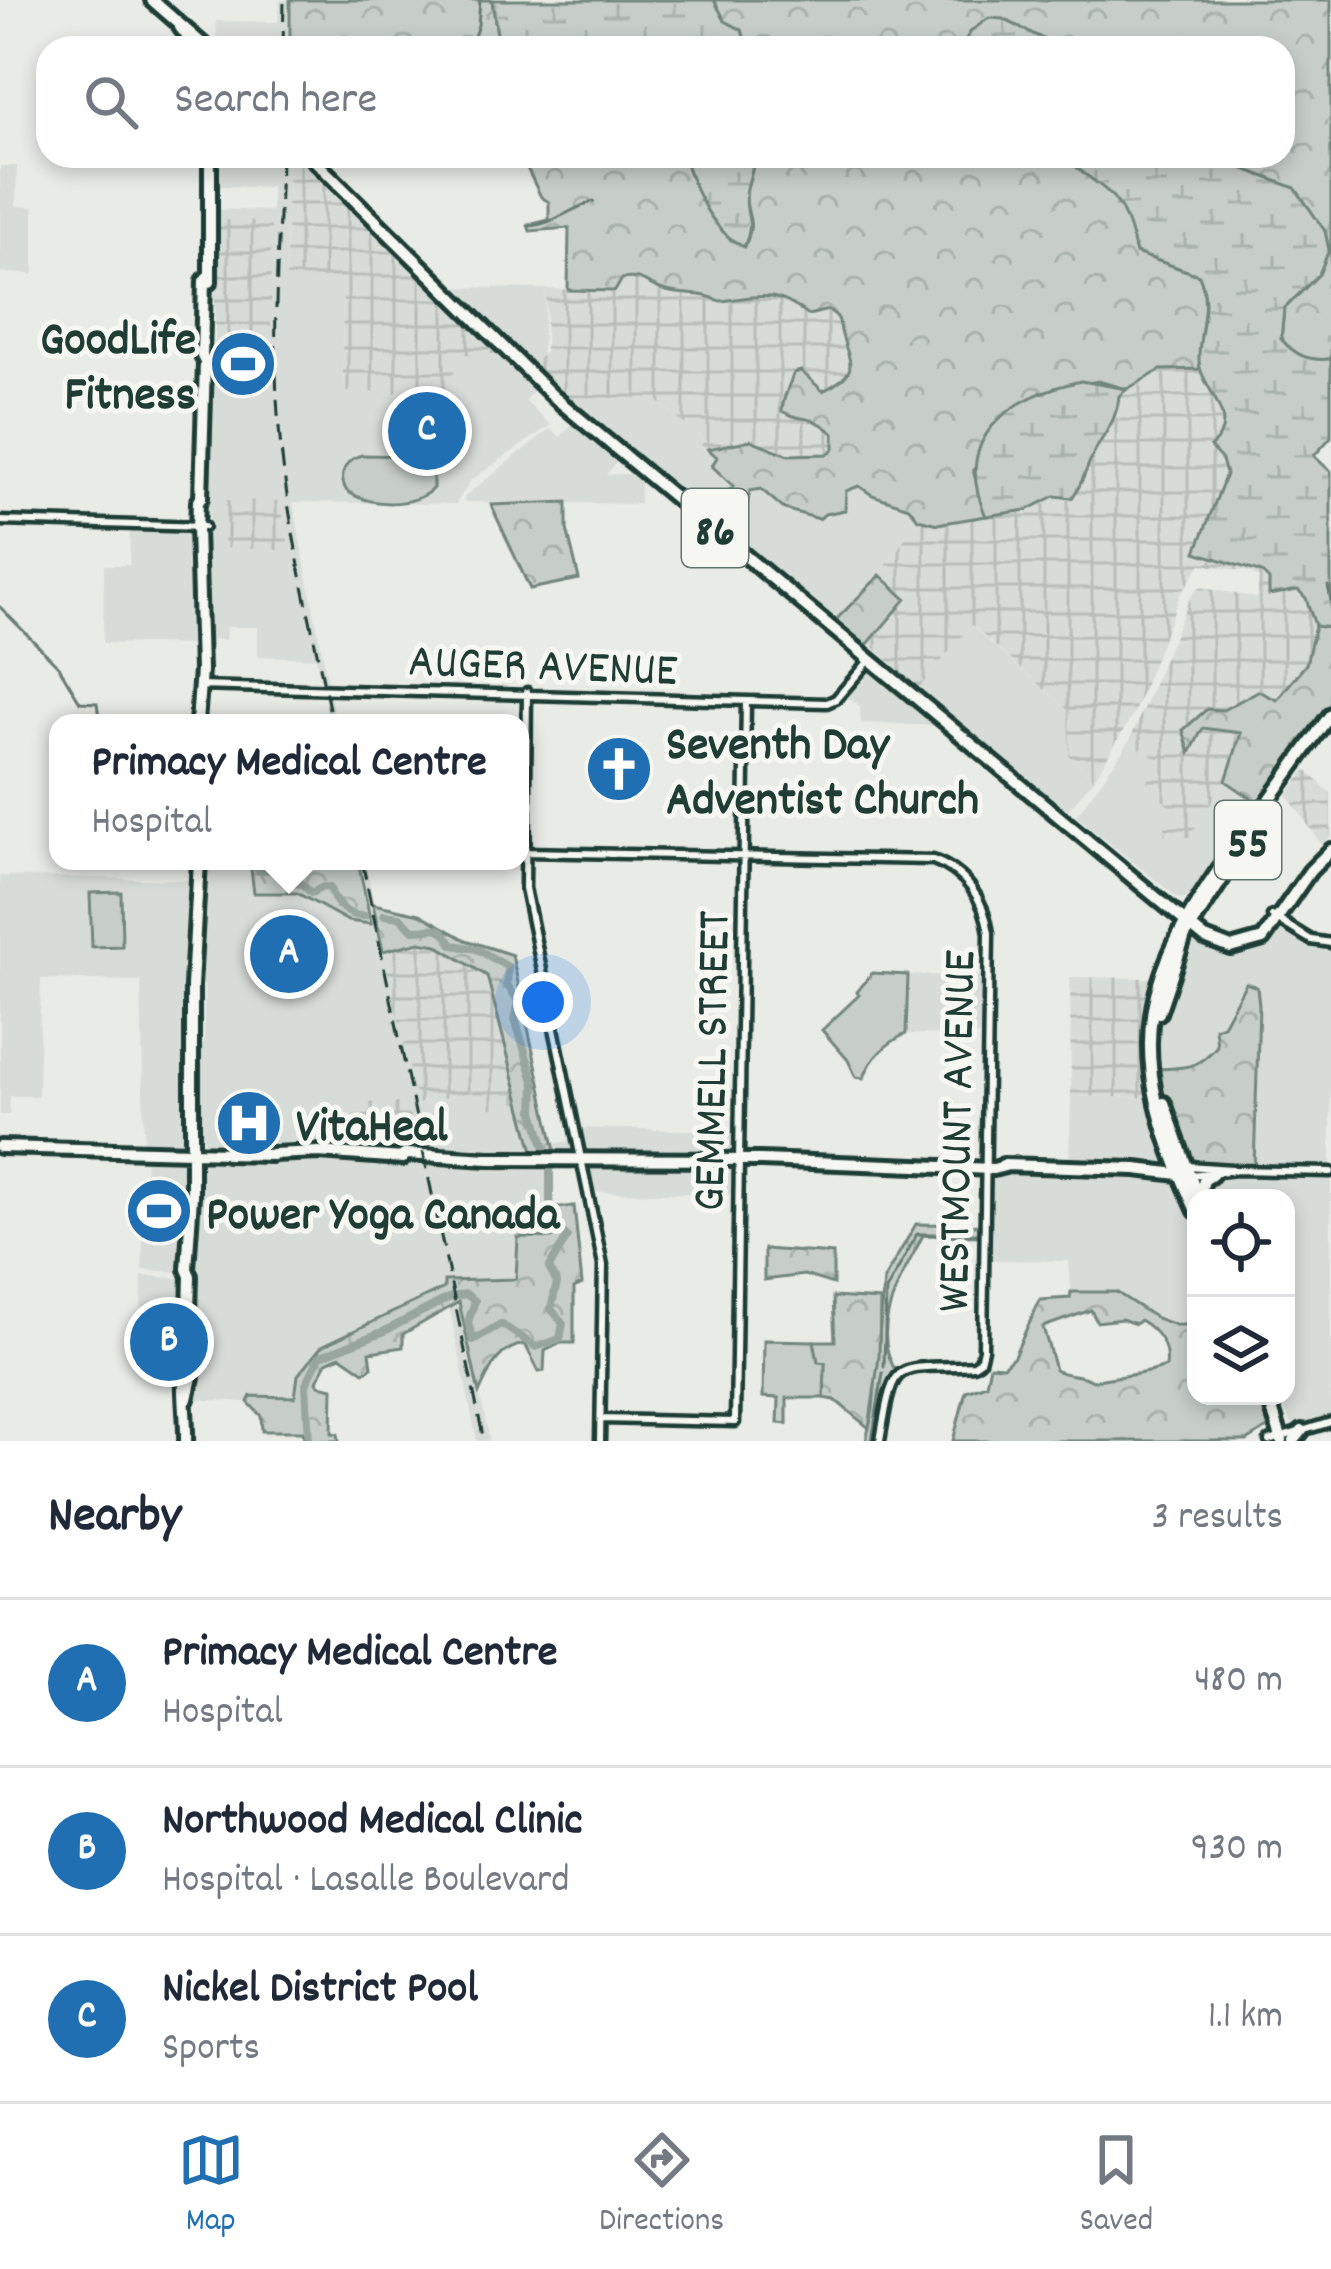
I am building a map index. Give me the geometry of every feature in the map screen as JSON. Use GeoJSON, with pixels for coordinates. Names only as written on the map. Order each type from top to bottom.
{"type":"FeatureCollection","features":[{"type":"Feature","properties":{"kind":"main road"},"geometry":{"type":"LineString","coordinates":[[152,0],[190,36]]}},
{"type":"Feature","properties":{"kind":"main road"},"geometry":{"type":"LineString","coordinates":[[209,36],[211,30]]}},
{"type":"Feature","properties":{"kind":"main road"},"geometry":{"type":"LineString","coordinates":[[198,714],[198,502],[210,168]]}},
{"type":"Feature","properties":{"kind":"main road","name":"86"},"geometry":{"type":"LineString","coordinates":[[322,168],[554,397],[1189,920]]}},
{"type":"Feature","properties":{"kind":"main road","name":"55"},"geometry":{"type":"LineString","coordinates":[[1192,1189],[1161,1118],[1151,1073],[1151,1020],[1164,962],[1331,714]]}},
{"type":"Feature","properties":{"kind":"main road","name":"55"},"geometry":{"type":"LineString","coordinates":[[1185,1170],[1162,1098],[1157,1051],[1160,1007],[1189,920],[1331,724]]}},
{"type":"Feature","properties":{"kind":"main road"},"geometry":{"type":"LineString","coordinates":[[1180,947],[1194,937],[1242,947],[1256,940],[1331,850]]}},
{"type":"Feature","properties":{"kind":"main road"},"geometry":{"type":"LineString","coordinates":[[192,1185],[196,870]]}},
{"type":"Feature","properties":{"kind":"main road","name":"86"},"geometry":{"type":"LineString","coordinates":[[1140,880],[1189,920]]}},
{"type":"Feature","properties":{"kind":"main road"},"geometry":{"type":"LineString","coordinates":[[1157,898],[1170,923],[1164,962]]}},
{"type":"Feature","properties":{"kind":"main road"},"geometry":{"type":"LineString","coordinates":[[1189,920],[1205,938]]}},
{"type":"Feature","properties":{"kind":"main road"},"geometry":{"type":"LineString","coordinates":[[1189,920],[1223,946]]}},
{"type":"Feature","properties":{"kind":"main road"},"geometry":{"type":"LineString","coordinates":[[192,1117],[201,1143],[226,1152]]}},
{"type":"Feature","properties":{"kind":"main road"},"geometry":{"type":"LineString","coordinates":[[186,1441],[192,1377],[188,1348],[196,1132]]}},
{"type":"Feature","properties":{"kind":"main road"},"geometry":{"type":"LineString","coordinates":[[0,1147],[295,1158],[1185,1170]]}},
{"type":"Feature","properties":{"kind":"main road"},"geometry":{"type":"LineString","coordinates":[[1136,1169],[1185,1170]]}},
{"type":"Feature","properties":{"kind":"main road"},"geometry":{"type":"LineString","coordinates":[[1156,1172],[1187,1191]]}},
{"type":"Feature","properties":{"kind":"main road"},"geometry":{"type":"LineString","coordinates":[[1200,1189],[1212,1174]]}},
{"type":"Feature","properties":{"kind":"main road"},"geometry":{"type":"LineString","coordinates":[[1271,1405],[1286,1438]]}},
{"type":"Feature","properties":{"kind":"street"},"geometry":{"type":"LineString","coordinates":[[0,520],[200,527]]}},
{"type":"Feature","properties":{"kind":"street","name":"AUGER AVENUE"},"geometry":{"type":"LineString","coordinates":[[198,686],[830,703],[871,659]]}},
{"type":"Feature","properties":{"kind":"street"},"geometry":{"type":"LineString","coordinates":[[527,692],[527,714]]}},
{"type":"Feature","properties":{"kind":"street","name":"GEMMELL STREET"},"geometry":{"type":"LineString","coordinates":[[601,1419],[735,1422],[746,701]]}},
{"type":"Feature","properties":{"kind":"street","name":"WESTMOUNT AVENUE"},"geometry":{"type":"LineString","coordinates":[[529,852],[933,860],[972,887],[989,933],[981,1357],[970,1366],[913,1366],[894,1379],[880,1441]]}},
{"type":"Feature","properties":{"kind":"street"},"geometry":{"type":"LineString","coordinates":[[525,870],[526,895],[604,1269],[600,1441]]}},
{"type":"Feature","properties":{"kind":"street"},"geometry":{"type":"LineString","coordinates":[[1275,918],[1311,940],[1331,943]]}},
{"type":"Feature","properties":{"kind":"street"},"geometry":{"type":"LineString","coordinates":[[1185,1170],[1212,1174],[1236,1170]]}},
{"type":"Feature","properties":{"kind":"street"},"geometry":{"type":"LineString","coordinates":[[1185,1170],[1331,1172]]}},
{"type":"Feature","properties":{"kind":"street"},"geometry":{"type":"LineString","coordinates":[[1286,1438],[1331,1422]]}},
{"type":"Feature","properties":{"kind":"shaded area"},"geometry":{"type":"Polygon","coordinates":[[[280,0],[290,0],[289,36],[217,36],[216,21],[278,22],[280,0]]]}},
{"type":"Feature","properties":{"kind":"shaded area"},"geometry":{"type":"Polygon","coordinates":[[[0,166],[17,166],[16,206],[34,207],[34,274],[0,273],[0,166]]]}},
{"type":"Feature","properties":{"kind":"shaded area"},"geometry":{"type":"Polygon","coordinates":[[[216,168],[288,168],[286,276],[343,279],[346,391],[455,353],[509,354],[443,287],[546,289],[540,383],[525,401],[551,425],[470,481],[456,504],[293,502],[334,714],[327,714],[316,658],[258,656],[258,627],[226,627],[225,640],[205,639],[215,335],[270,335],[215,220],[215,209],[271,211],[271,187],[215,186],[216,168]]]}},
{"type":"Feature","properties":{"kind":"shaded area"},"geometry":{"type":"Polygon","coordinates":[[[288,168],[322,168],[512,354],[455,354],[454,394],[346,392],[343,279],[286,277],[288,168]]]}},
{"type":"Feature","properties":{"kind":"shaded area"},"geometry":{"type":"Polygon","coordinates":[[[215,220],[271,221],[271,335],[215,335],[215,220]]]}},
{"type":"Feature","properties":{"kind":"shaded area"},"geometry":{"type":"Polygon","coordinates":[[[629,277],[642,278],[660,289],[714,299],[772,295],[808,315],[823,310],[837,315],[853,363],[850,370],[823,391],[809,378],[792,378],[800,417],[812,417],[834,434],[834,449],[828,454],[788,455],[751,440],[708,449],[700,447],[704,441],[655,399],[558,397],[527,369],[545,352],[546,289],[615,291],[629,277]]]}},
{"type":"Feature","properties":{"kind":"shaded area"},"geometry":{"type":"Polygon","coordinates":[[[1201,369],[1213,388],[1222,423],[1219,439],[1226,474],[1202,529],[1206,558],[1262,573],[1278,594],[1298,590],[1315,626],[1306,664],[1277,701],[1258,691],[1223,710],[1207,709],[1184,730],[1190,751],[1203,728],[1242,732],[1226,781],[1189,837],[1164,835],[1169,806],[1145,784],[1160,761],[1129,742],[1190,597],[1199,587],[1257,598],[1259,578],[1201,564],[1180,595],[1133,715],[1094,779],[1069,756],[1068,710],[971,625],[919,688],[869,643],[906,600],[880,575],[918,519],[938,524],[1027,510],[1065,496],[1118,415],[1119,396],[1161,370],[1201,369]]]}},
{"type":"Feature","properties":{"kind":"shaded area"},"geometry":{"type":"Polygon","coordinates":[[[558,397],[655,399],[705,442],[701,447],[717,457],[747,496],[761,489],[784,509],[810,518],[845,510],[846,491],[859,486],[909,507],[918,519],[880,575],[831,625],[624,453],[606,475],[640,473],[640,504],[464,502],[465,496],[550,429],[561,437],[578,415],[558,397]]]}},
{"type":"Feature","properties":{"kind":"shaded area"},"geometry":{"type":"Polygon","coordinates":[[[226,500],[280,501],[290,550],[224,548],[226,500]]]}},
{"type":"Feature","properties":{"kind":"shaded area"},"geometry":{"type":"Polygon","coordinates":[[[130,528],[193,530],[193,645],[103,643],[104,565],[129,565],[130,528]]]}},
{"type":"Feature","properties":{"kind":"shaded area"},"geometry":{"type":"Polygon","coordinates":[[[970,625],[1068,710],[1069,756],[1094,779],[1068,810],[919,688],[970,625]]]}},
{"type":"Feature","properties":{"kind":"shaded area"},"geometry":{"type":"Polygon","coordinates":[[[872,665],[945,726],[861,723],[860,706],[845,696],[872,665]]]}},
{"type":"Feature","properties":{"kind":"shaded area"},"geometry":{"type":"Polygon","coordinates":[[[1129,742],[1160,761],[1169,806],[1165,835],[1189,836],[1226,781],[1261,805],[1191,897],[1179,899],[1076,816],[1129,742]]]}},
{"type":"Feature","properties":{"kind":"shaded area"},"geometry":{"type":"Polygon","coordinates":[[[1306,770],[1331,793],[1331,837],[1321,844],[1287,795],[1306,770]]]}},
{"type":"Feature","properties":{"kind":"shaded area"},"geometry":{"type":"Polygon","coordinates":[[[205,870],[251,870],[254,893],[297,893],[348,921],[371,923],[360,870],[367,870],[417,1104],[474,1092],[479,1110],[522,1102],[535,1159],[547,1160],[552,1209],[544,1210],[555,1232],[516,1279],[444,1281],[445,1288],[322,1346],[295,1397],[251,1396],[248,1402],[194,1399],[196,1186],[204,1160],[228,1150],[205,1144],[197,1117],[204,1043],[205,870]]]}},
{"type":"Feature","properties":{"kind":"shaded area"},"geometry":{"type":"Polygon","coordinates":[[[0,876],[189,880],[182,1143],[144,1144],[141,981],[41,979],[38,1096],[10,1096],[9,1115],[0,1115],[0,876]]]}},
{"type":"Feature","properties":{"kind":"shaded area"},"geometry":{"type":"Polygon","coordinates":[[[1279,931],[1306,944],[1331,939],[1331,1429],[1299,1439],[1282,1405],[1295,1405],[1295,1189],[1205,1189],[1212,1175],[1254,1169],[1257,987],[1246,984],[1213,1034],[1217,1046],[1208,1056],[1184,1071],[1158,1069],[1158,1017],[1190,942],[1199,940],[1237,956],[1263,948],[1279,931]]]}},
{"type":"Feature","properties":{"kind":"shaded area"},"geometry":{"type":"Polygon","coordinates":[[[427,942],[446,948],[463,964],[487,976],[522,1102],[478,1111],[473,1092],[417,1104],[383,951],[427,942]]]}},
{"type":"Feature","properties":{"kind":"shaded area"},"geometry":{"type":"Polygon","coordinates":[[[908,975],[988,976],[988,1036],[906,1034],[908,975]]]}},
{"type":"Feature","properties":{"kind":"shaded area"},"geometry":{"type":"Polygon","coordinates":[[[1070,977],[1155,978],[1150,1004],[1153,1098],[1071,1096],[1070,977]]]}},
{"type":"Feature","properties":{"kind":"shaded area"},"geometry":{"type":"Polygon","coordinates":[[[1071,1096],[1153,1098],[1170,1161],[1164,1166],[1144,1165],[1180,1186],[1187,1197],[1187,1325],[1156,1318],[1116,1292],[1071,1292],[1069,1261],[985,1260],[986,1169],[1069,1167],[1071,1096]]]}},
{"type":"Feature","properties":{"kind":"shaded area"},"geometry":{"type":"Polygon","coordinates":[[[350,1102],[408,1103],[417,1154],[363,1156],[350,1102]]]}},
{"type":"Feature","properties":{"kind":"shaded area"},"geometry":{"type":"Polygon","coordinates":[[[575,1128],[740,1131],[740,1159],[712,1162],[740,1166],[739,1194],[589,1192],[583,1163],[556,1156],[553,1144],[577,1139],[575,1128]]]}},
{"type":"Feature","properties":{"kind":"shaded area"},"geometry":{"type":"Polygon","coordinates":[[[146,1153],[186,1156],[181,1272],[142,1270],[146,1153]]]}},
{"type":"Feature","properties":{"kind":"shaded area"},"geometry":{"type":"Polygon","coordinates":[[[142,1276],[184,1278],[181,1370],[140,1369],[142,1276]]]}},
{"type":"Feature","properties":{"kind":"shaded area"},"geometry":{"type":"Polygon","coordinates":[[[460,1302],[490,1441],[477,1441],[449,1306],[460,1302]]]}},
{"type":"Feature","properties":{"kind":"green space"},"geometry":{"type":"Polygon","coordinates":[[[290,0],[492,0],[497,36],[290,36],[290,0]]]}},
{"type":"Feature","properties":{"kind":"green space"},"geometry":{"type":"Polygon","coordinates":[[[492,0],[714,0],[725,21],[742,30],[744,36],[497,36],[492,0]]]}},
{"type":"Feature","properties":{"kind":"green space"},"geometry":{"type":"Polygon","coordinates":[[[714,0],[1331,0],[1331,359],[1303,356],[1281,339],[1284,309],[1319,274],[1329,250],[1325,231],[1295,188],[1242,168],[1295,168],[1295,36],[1037,36],[1003,19],[972,30],[968,36],[744,36],[742,30],[725,21],[714,0]]]}},
{"type":"Feature","properties":{"kind":"green space"},"geometry":{"type":"Polygon","coordinates":[[[989,18],[1003,19],[1037,36],[968,36],[989,18]]]}},
{"type":"Feature","properties":{"kind":"green space"},"geometry":{"type":"Polygon","coordinates":[[[527,168],[689,168],[697,190],[731,240],[747,241],[746,193],[753,168],[1079,168],[1111,192],[1127,214],[1136,253],[1199,275],[1204,299],[1201,369],[1161,370],[1127,389],[1098,381],[1041,392],[973,470],[986,516],[938,524],[918,519],[909,507],[859,486],[846,491],[845,510],[819,519],[784,509],[761,489],[750,491],[747,506],[740,508],[726,495],[733,486],[712,466],[717,457],[708,449],[751,440],[788,455],[828,454],[834,449],[834,434],[826,427],[782,411],[794,373],[801,371],[823,391],[848,373],[850,361],[838,318],[828,310],[808,315],[775,298],[720,301],[668,291],[634,278],[622,279],[615,291],[568,290],[569,228],[530,231],[528,225],[549,220],[549,202],[541,197],[527,168]]]}},
{"type":"Feature","properties":{"kind":"green space"},"geometry":{"type":"Polygon","coordinates":[[[689,168],[753,168],[747,186],[749,232],[744,247],[722,231],[689,168]]]}},
{"type":"Feature","properties":{"kind":"green space"},"geometry":{"type":"Polygon","coordinates":[[[1078,168],[1242,168],[1295,188],[1325,231],[1329,250],[1319,274],[1284,309],[1281,339],[1303,356],[1331,359],[1331,437],[1314,456],[1331,472],[1331,628],[1315,626],[1306,598],[1298,590],[1269,595],[1269,580],[1262,573],[1196,552],[1226,474],[1222,460],[1210,447],[1223,426],[1222,415],[1199,361],[1203,286],[1199,275],[1136,253],[1124,215],[1102,187],[1078,168]]]}},
{"type":"Feature","properties":{"kind":"green space"},"geometry":{"type":"Polygon","coordinates":[[[1081,381],[1127,389],[1119,396],[1112,423],[1072,498],[1055,496],[1027,510],[986,516],[976,464],[994,424],[1032,397],[1081,381]]]}},
{"type":"Feature","properties":{"kind":"green space"},"geometry":{"type":"Polygon","coordinates":[[[362,455],[415,456],[433,468],[433,488],[403,502],[355,496],[346,490],[343,473],[351,460],[362,455]]]}},
{"type":"Feature","properties":{"kind":"green space"},"geometry":{"type":"Polygon","coordinates":[[[567,502],[567,529],[579,579],[530,589],[491,505],[567,502]]]}},
{"type":"Feature","properties":{"kind":"green space"},"geometry":{"type":"Polygon","coordinates":[[[880,575],[906,599],[862,651],[831,625],[880,575]]]}},
{"type":"Feature","properties":{"kind":"green space"},"geometry":{"type":"Polygon","coordinates":[[[1315,626],[1331,628],[1331,713],[1261,805],[1226,781],[1241,733],[1203,728],[1190,753],[1183,730],[1207,709],[1223,710],[1258,691],[1277,700],[1306,664],[1315,626]]]}},
{"type":"Feature","properties":{"kind":"green space"},"geometry":{"type":"Polygon","coordinates":[[[251,870],[360,870],[371,924],[348,921],[297,893],[254,893],[251,870]]]}},
{"type":"Feature","properties":{"kind":"green space"},"geometry":{"type":"Polygon","coordinates":[[[121,892],[122,946],[92,947],[90,893],[121,892]]]}},
{"type":"Feature","properties":{"kind":"green space"},"geometry":{"type":"Polygon","coordinates":[[[373,904],[420,914],[466,940],[512,955],[556,1156],[535,1159],[487,976],[437,945],[420,942],[383,951],[373,904]]]}},
{"type":"Feature","properties":{"kind":"green space"},"geometry":{"type":"Polygon","coordinates":[[[872,973],[908,975],[906,1034],[880,1052],[864,1078],[856,1077],[822,1030],[859,995],[872,973]]]}},
{"type":"Feature","properties":{"kind":"green space"},"geometry":{"type":"Polygon","coordinates":[[[1246,983],[1257,987],[1259,1005],[1254,1170],[1187,1166],[1162,1098],[1158,1069],[1190,1066],[1210,1054],[1217,1046],[1215,1028],[1223,1025],[1246,983]]]}},
{"type":"Feature","properties":{"kind":"green space"},"geometry":{"type":"Polygon","coordinates":[[[574,1206],[582,1284],[574,1288],[574,1343],[545,1351],[544,1371],[539,1372],[525,1344],[516,1346],[496,1361],[479,1393],[459,1302],[403,1334],[403,1347],[370,1352],[372,1367],[364,1372],[341,1356],[327,1362],[317,1381],[333,1388],[332,1433],[338,1434],[339,1441],[304,1441],[303,1431],[262,1431],[261,1416],[248,1402],[251,1396],[295,1397],[298,1375],[322,1346],[444,1288],[444,1281],[516,1279],[518,1237],[552,1238],[555,1231],[541,1210],[574,1206]]]}},
{"type":"Feature","properties":{"kind":"green space"},"geometry":{"type":"Polygon","coordinates":[[[916,1224],[986,1225],[986,1236],[923,1235],[898,1285],[887,1321],[889,1357],[898,1374],[892,1382],[881,1441],[866,1441],[884,1279],[916,1224]]]}},
{"type":"Feature","properties":{"kind":"green space"},"geometry":{"type":"Polygon","coordinates":[[[764,1249],[833,1254],[833,1284],[804,1275],[764,1280],[764,1249]]]}},
{"type":"Feature","properties":{"kind":"green space"},"geometry":{"type":"Polygon","coordinates":[[[1071,1292],[1116,1292],[1156,1318],[1187,1325],[1187,1405],[1261,1405],[1269,1427],[1247,1441],[953,1441],[966,1391],[986,1384],[990,1365],[1003,1366],[1014,1356],[1040,1300],[1070,1298],[1071,1292]],[[1091,1310],[1043,1327],[1055,1370],[1093,1381],[1166,1367],[1166,1352],[1152,1329],[1140,1320],[1135,1324],[1122,1319],[1097,1322],[1091,1310]]]}},
{"type":"Feature","properties":{"kind":"green space"},"geometry":{"type":"Polygon","coordinates":[[[833,1297],[880,1300],[879,1357],[869,1428],[835,1400],[824,1398],[825,1364],[818,1363],[814,1341],[835,1341],[833,1297]]]}},
{"type":"Feature","properties":{"kind":"green space"},"geometry":{"type":"Polygon","coordinates":[[[764,1340],[814,1341],[818,1362],[825,1363],[824,1398],[787,1398],[787,1424],[778,1423],[779,1398],[763,1397],[764,1340]]]}},
{"type":"Feature","properties":{"kind":"waterway"},"geometry":{"type":"LineString","coordinates":[[474,36],[480,0]]}},
{"type":"Feature","properties":{"kind":"waterway"},"geometry":{"type":"LineString","coordinates":[[530,226],[594,201]]}},
{"type":"Feature","properties":{"kind":"waterway"},"geometry":{"type":"LineString","coordinates":[[1328,586],[1331,601]]}},
{"type":"Feature","properties":{"kind":"waterway"},"geometry":{"type":"LineString","coordinates":[[0,607],[59,667],[80,702],[97,703],[98,714]]}},
{"type":"Feature","properties":{"kind":"waterway"},"geometry":{"type":"LineString","coordinates":[[287,870],[290,883],[302,884],[311,893],[330,888],[342,908],[364,916]]}},
{"type":"Feature","properties":{"kind":"waterway"},"geometry":{"type":"LineString","coordinates":[[384,915],[400,917],[413,930],[440,930],[453,945],[477,949],[508,967],[507,985],[519,1002],[515,1019],[535,1084],[534,1111],[545,1149]]}},
{"type":"Feature","properties":{"kind":"waterway"},"geometry":{"type":"LineString","coordinates":[[550,1169],[550,1201]]}},
{"type":"Feature","properties":{"kind":"waterway"},"geometry":{"type":"LineString","coordinates":[[309,1441],[306,1384],[320,1356],[385,1331],[448,1298],[466,1294],[475,1301],[468,1322],[473,1340],[501,1324],[536,1347],[560,1339],[563,1323],[551,1309],[557,1283],[549,1268],[567,1237],[551,1210]]}},
{"type":"Feature","properties":{"kind":"waterway"},"geometry":{"type":"LineString","coordinates":[[884,1367],[886,1291],[917,1234],[954,1234]]}},
{"type":"Feature","properties":{"kind":"waterway"},"geometry":{"type":"LineString","coordinates":[[966,1234],[979,1234]]}},
{"type":"Feature","properties":{"kind":"waterway"},"geometry":{"type":"LineString","coordinates":[[872,1441],[883,1373]]}},
{"type":"Feature","properties":{"kind":"railway"},"geometry":{"type":"LineString","coordinates":[[283,36],[284,0]]}},
{"type":"Feature","properties":{"kind":"railway"},"geometry":{"type":"LineString","coordinates":[[281,168],[276,350],[281,453],[330,714]]}},
{"type":"Feature","properties":{"kind":"railway"},"geometry":{"type":"LineString","coordinates":[[364,870],[484,1441]]}},
{"type":"Feature","properties":{"kind":"place","name":"GoodLife Fitness"},"geometry":{"type":"Point","coordinates":[243,364]}},
{"type":"Feature","properties":{"kind":"place","name":"Nickel District Pool"},"geometry":{"type":"Point","coordinates":[427,431]}},
{"type":"Feature","properties":{"kind":"place","name":"Seventh Day Adventist Church"},"geometry":{"type":"Point","coordinates":[619,769]}},
{"type":"Feature","properties":{"kind":"place","name":"Primacy Medical Centre"},"geometry":{"type":"Point","coordinates":[289,954]}},
{"type":"Feature","properties":{"kind":"place","name":"VitaHeal"},"geometry":{"type":"Point","coordinates":[249,1123]}},
{"type":"Feature","properties":{"kind":"place","name":"Power Yoga Canada"},"geometry":{"type":"Point","coordinates":[159,1211]}},
{"type":"Feature","properties":{"kind":"place","name":"Northwood Medical Clinic"},"geometry":{"type":"Point","coordinates":[169,1342]}}]}
